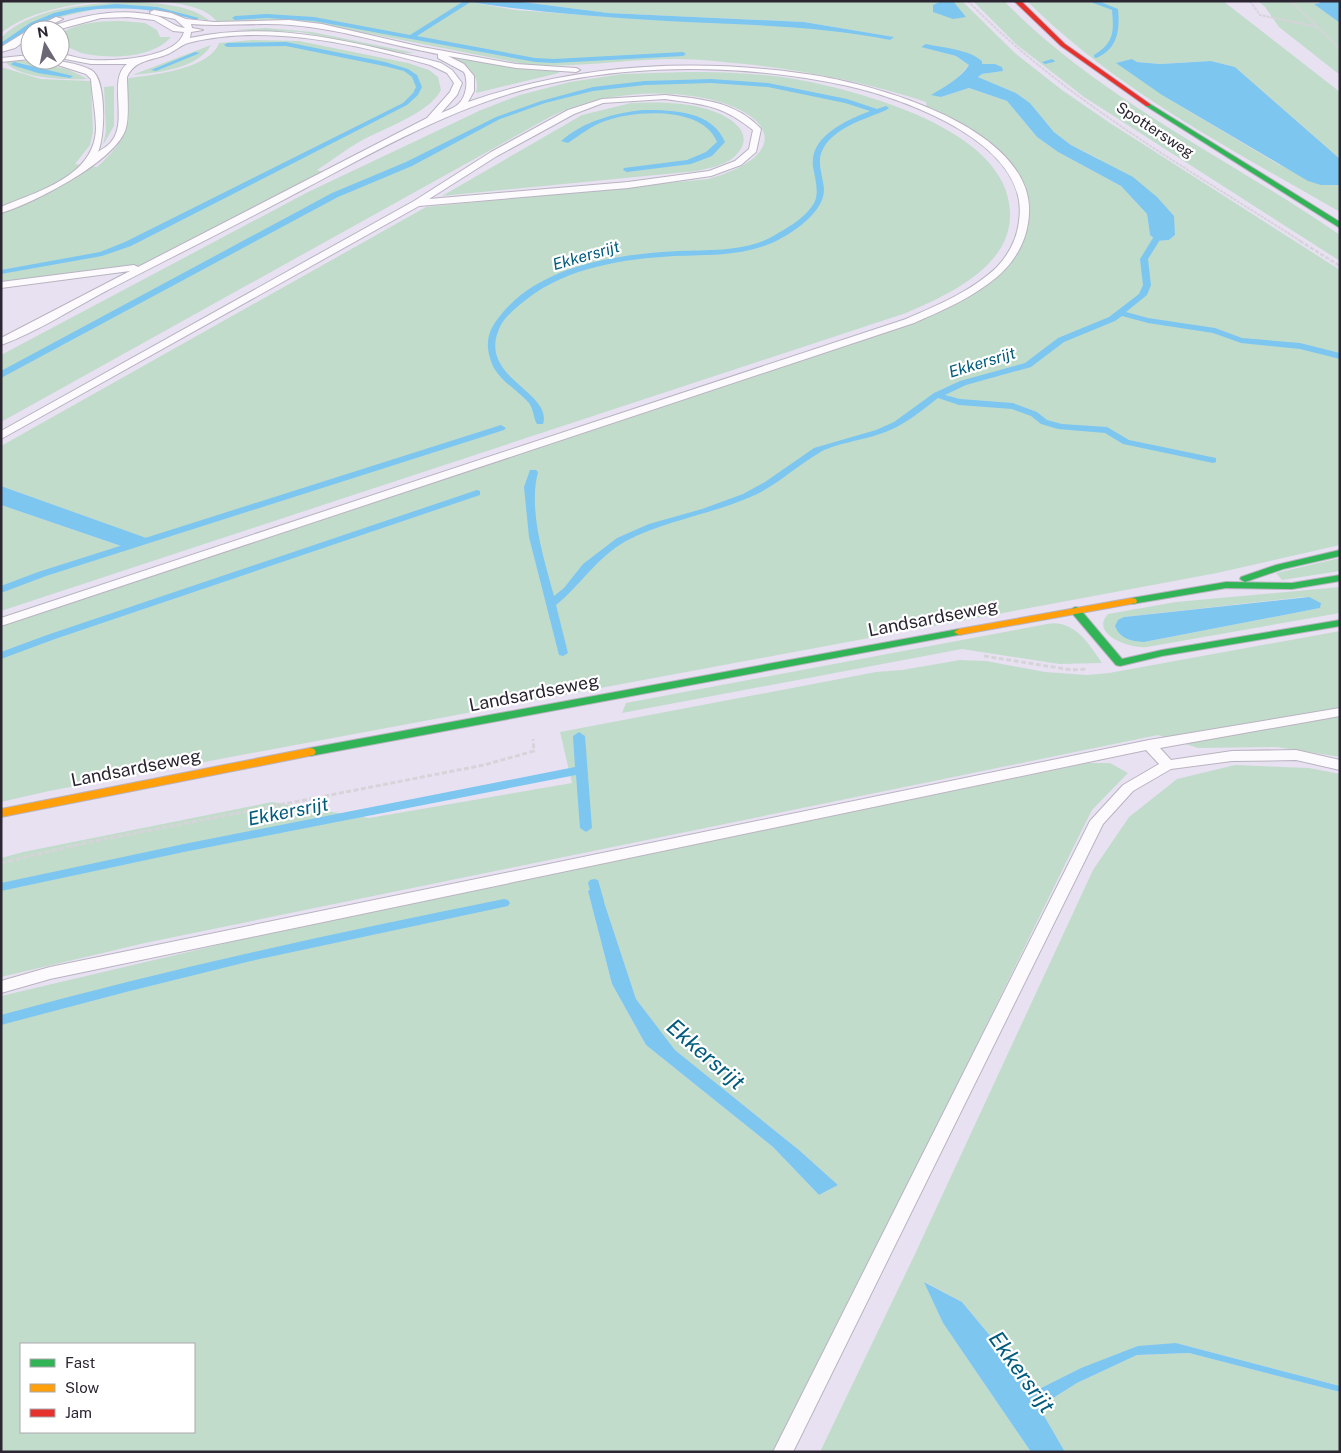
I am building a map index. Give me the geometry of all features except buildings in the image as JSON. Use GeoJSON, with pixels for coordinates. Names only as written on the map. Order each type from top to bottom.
{"type":"FeatureCollection","features":[{"type":"Feature","properties":{"kind":"street","name":"Spottersweg"},"geometry":{"type":"LineString","coordinates":[[1017,1],[1062,45],[1121,88],[1337,223]]}},
{"type":"Feature","properties":{"kind":"street","name":"Landsardseweg"},"geometry":{"type":"LineString","coordinates":[[1,813],[178,777],[531,711],[1074,610],[1226,585],[1280,567],[1340,553]]}},
{"type":"Feature","properties":{"kind":"street","name":"Landsardseweg"},"geometry":{"type":"LineString","coordinates":[[1226,585],[1292,586],[1340,578]]}},
{"type":"Feature","properties":{"kind":"street"},"geometry":{"type":"LineString","coordinates":[[1074,610],[1120,663],[1162,653],[1340,623]]}},
{"type":"Feature","properties":{"kind":"lane"},"geometry":{"type":"LineString","coordinates":[[54,20],[105,10],[158,12],[184,21],[214,24],[288,22],[322,26],[363,37],[516,66],[605,72]]}},
{"type":"Feature","properties":{"kind":"lane"},"geometry":{"type":"LineString","coordinates":[[70,23],[86,18],[136,15],[157,19],[175,29],[276,27],[363,37]]}},
{"type":"Feature","properties":{"kind":"lane"},"geometry":{"type":"LineString","coordinates":[[184,21],[189,30]]}},
{"type":"Feature","properties":{"kind":"lane"},"geometry":{"type":"LineString","coordinates":[[183,42],[189,30]]}},
{"type":"Feature","properties":{"kind":"lane"},"geometry":{"type":"LineString","coordinates":[[70,58],[91,62],[139,59],[171,50],[183,42],[206,37],[243,33],[292,33],[445,67],[453,74],[458,83],[454,93],[429,121]]}},
{"type":"Feature","properties":{"kind":"lane"},"geometry":{"type":"LineString","coordinates":[[127,68],[159,61],[216,41],[260,37],[309,36]]}},
{"type":"Feature","properties":{"kind":"lane"},"geometry":{"type":"LineString","coordinates":[[1,50],[20,40]]}},
{"type":"Feature","properties":{"kind":"lane"},"geometry":{"type":"LineString","coordinates":[[422,49],[461,65],[470,75],[473,85],[469,96],[458,110]]}},
{"type":"Feature","properties":{"kind":"lane"},"geometry":{"type":"LineString","coordinates":[[1,60],[20,58]]}},
{"type":"Feature","properties":{"kind":"lane"},"geometry":{"type":"LineString","coordinates":[[1,210],[60,185],[115,143],[122,129],[123,77],[127,68],[139,59]]}},
{"type":"Feature","properties":{"kind":"lane"},"geometry":{"type":"LineString","coordinates":[[70,66],[89,72],[95,79],[100,129],[97,145],[89,162]]}},
{"type":"Feature","properties":{"kind":"lane"},"geometry":{"type":"LineString","coordinates":[[1,342],[429,121],[528,86],[605,72],[693,67],[796,74],[879,93],[927,108],[966,129],[989,146],[1007,164],[1021,189],[1025,208],[1024,232],[1013,252],[997,270],[970,292],[910,320],[1,622]]}},
{"type":"Feature","properties":{"kind":"lane"},"geometry":{"type":"LineString","coordinates":[[1,436],[416,203],[502,150],[571,112],[602,101],[665,97],[715,104],[737,113],[757,128],[753,150],[738,163],[712,173],[628,184],[416,203]]}},
{"type":"Feature","properties":{"kind":"lane"},"geometry":{"type":"LineString","coordinates":[[1,286],[145,266]]}},
{"type":"Feature","properties":{"kind":"lane"},"geometry":{"type":"LineString","coordinates":[[1,987],[60,971],[1149,745],[1340,712]]}},
{"type":"Feature","properties":{"kind":"lane"},"geometry":{"type":"LineString","coordinates":[[1149,745],[1168,765]]}},
{"type":"Feature","properties":{"kind":"lane"},"geometry":{"type":"LineString","coordinates":[[783,1452],[1097,821],[1128,788],[1168,765],[1232,756],[1296,755],[1340,765]]}},
{"type":"Feature","properties":{"kind":"path","name":"Spottersweg"},"geometry":{"type":"LineString","coordinates":[[968,1],[1013,46],[1062,86],[1340,266]]}},
{"type":"Feature","properties":{"kind":"path"},"geometry":{"type":"LineString","coordinates":[[1250,1],[1260,15],[1317,27]]}},
{"type":"Feature","properties":{"kind":"path"},"geometry":{"type":"LineString","coordinates":[[1291,1],[1308,14],[1328,40],[1340,49]]}},
{"type":"Feature","properties":{"kind":"path"},"geometry":{"type":"LineString","coordinates":[[1,863],[89,842],[484,765],[534,751],[531,711]]}},
{"type":"Feature","properties":{"kind":"green space"},"geometry":{"type":"Polygon","coordinates":[[[1,1],[104,1],[63,7],[37,14],[20,20],[1,33],[1,1]]]}},
{"type":"Feature","properties":{"kind":"green space"},"geometry":{"type":"Polygon","coordinates":[[[156,1],[463,1],[516,10],[781,25],[846,31],[890,40],[893,37],[804,22],[608,13],[515,1],[962,1],[1016,54],[1062,90],[1110,123],[1340,270],[1340,545],[1217,573],[49,791],[1,802],[1,622],[943,306],[997,270],[1024,232],[1021,189],[989,146],[927,108],[926,102],[881,89],[791,70],[702,60],[658,59],[548,66],[529,65],[310,22],[270,20],[217,22],[212,16],[197,8],[156,1]],[[922,47],[956,56],[969,65],[953,83],[934,94],[941,97],[969,88],[1007,101],[1037,137],[1058,152],[1121,186],[1147,214],[1150,235],[1157,241],[1169,240],[1175,235],[1099,159],[1071,145],[1054,132],[1030,103],[1016,93],[978,77],[982,74],[1002,71],[1001,67],[995,64],[982,64],[982,61],[922,47]]]}},
{"type":"Feature","properties":{"kind":"green space"},"geometry":{"type":"Polygon","coordinates":[[[973,1],[1004,1],[1042,36],[1123,98],[1340,235],[1340,261],[1084,97],[1017,45],[973,1]]]}},
{"type":"Feature","properties":{"kind":"green space"},"geometry":{"type":"Polygon","coordinates":[[[1027,1],[1223,1],[1340,92],[1340,159],[1235,67],[1211,61],[1160,64],[1137,62],[1162,95],[1278,164],[1321,185],[1340,185],[1340,212],[1217,141],[1136,90],[1098,63],[1027,1]]]}},
{"type":"Feature","properties":{"kind":"green space"},"geometry":{"type":"Polygon","coordinates":[[[1258,1],[1321,3],[1315,4],[1340,23],[1340,75],[1279,27],[1265,7],[1258,1]]]}},
{"type":"Feature","properties":{"kind":"green space"},"geometry":{"type":"Polygon","coordinates":[[[139,2],[186,8],[210,21],[150,8],[96,9],[48,20],[27,20],[66,8],[104,3],[139,2]]]}},
{"type":"Feature","properties":{"kind":"green space"},"geometry":{"type":"Polygon","coordinates":[[[122,21],[145,23],[157,30],[160,37],[171,37],[154,49],[131,55],[96,56],[70,48],[70,29],[98,22],[122,21]]]}},
{"type":"Feature","properties":{"kind":"green space"},"geometry":{"type":"Polygon","coordinates":[[[20,24],[20,34],[1,47],[1,38],[20,24]]]}},
{"type":"Feature","properties":{"kind":"green space"},"geometry":{"type":"Polygon","coordinates":[[[265,28],[312,32],[415,53],[404,53],[300,32],[235,30],[265,28]]]}},
{"type":"Feature","properties":{"kind":"green space"},"geometry":{"type":"Polygon","coordinates":[[[252,40],[299,41],[408,63],[429,70],[438,77],[441,90],[427,106],[404,120],[348,148],[317,170],[328,174],[145,266],[1,285],[1,67],[41,79],[91,81],[93,132],[90,145],[75,164],[97,167],[115,148],[125,131],[128,119],[126,88],[129,78],[193,65],[213,52],[219,43],[252,40]]]}},
{"type":"Feature","properties":{"kind":"green space"},"geometry":{"type":"Polygon","coordinates":[[[211,45],[197,60],[187,65],[153,73],[132,75],[211,45]]]}},
{"type":"Feature","properties":{"kind":"green space"},"geometry":{"type":"Polygon","coordinates":[[[455,56],[529,70],[558,71],[559,73],[476,93],[475,76],[468,67],[453,58],[455,56]]]}},
{"type":"Feature","properties":{"kind":"green space"},"geometry":{"type":"Polygon","coordinates":[[[20,60],[20,70],[69,70],[88,79],[31,75],[20,72],[5,61],[20,60]]]}},
{"type":"Feature","properties":{"kind":"green space"},"geometry":{"type":"Polygon","coordinates":[[[685,72],[768,75],[823,85],[891,104],[926,119],[958,136],[984,157],[1003,182],[1010,211],[1008,230],[1001,248],[975,276],[940,297],[906,313],[1,611],[1,505],[127,548],[151,540],[1,486],[1,446],[426,207],[708,179],[736,169],[754,158],[763,146],[764,134],[758,122],[744,112],[724,103],[698,97],[641,94],[586,103],[550,117],[1,422],[1,355],[308,192],[481,110],[520,95],[570,82],[622,74],[685,72]]]}},
{"type":"Feature","properties":{"kind":"green space"},"geometry":{"type":"Polygon","coordinates":[[[114,86],[114,126],[103,145],[106,131],[104,87],[114,86]]]}},
{"type":"Feature","properties":{"kind":"green space"},"geometry":{"type":"Polygon","coordinates":[[[631,103],[679,104],[716,112],[725,116],[739,127],[744,141],[741,149],[733,158],[725,163],[697,171],[442,196],[582,115],[631,103]]]}},
{"type":"Feature","properties":{"kind":"green space"},"geometry":{"type":"Polygon","coordinates":[[[1340,558],[1340,571],[1282,580],[1276,573],[1340,558]]]}},
{"type":"Feature","properties":{"kind":"green space"},"geometry":{"type":"Polygon","coordinates":[[[1340,587],[1340,613],[1147,647],[1131,646],[1122,643],[1108,634],[1104,628],[1104,621],[1108,614],[1176,602],[1340,587]],[[1309,597],[1124,617],[1144,642],[1320,608],[1309,597]]]}},
{"type":"Feature","properties":{"kind":"green space"},"geometry":{"type":"Polygon","coordinates":[[[1057,623],[1073,629],[1092,648],[1102,663],[1059,664],[962,649],[622,713],[626,703],[1057,623]]]}},
{"type":"Feature","properties":{"kind":"green space"},"geometry":{"type":"Polygon","coordinates":[[[1340,631],[1340,757],[1277,747],[1198,748],[1158,735],[145,943],[1,977],[1,858],[23,852],[272,802],[369,818],[572,783],[560,732],[876,672],[902,670],[960,660],[986,661],[1045,672],[1087,675],[1109,673],[1340,631]]]}},
{"type":"Feature","properties":{"kind":"green space"},"geometry":{"type":"Polygon","coordinates":[[[1088,763],[1110,763],[1128,773],[1092,810],[777,1452],[1,1452],[1,996],[277,931],[1088,763]],[[593,887],[588,891],[612,984],[646,1045],[773,1147],[819,1195],[838,1185],[799,1150],[675,1050],[636,999],[599,888],[593,887]]]}},
{"type":"Feature","properties":{"kind":"green space"},"geometry":{"type":"Polygon","coordinates":[[[1235,765],[1309,768],[1340,774],[1340,1386],[1176,1343],[1081,1368],[1031,1393],[1012,1362],[962,1302],[925,1282],[943,1323],[1031,1452],[820,1452],[915,1254],[1093,870],[1129,817],[1177,779],[1235,765]]]}},
{"type":"Feature","properties":{"kind":"green space"},"geometry":{"type":"Polygon","coordinates":[[[1189,1353],[1340,1392],[1340,1452],[1065,1452],[1039,1407],[1077,1383],[1137,1355],[1189,1353]]]}},
{"type":"Feature","properties":{"kind":"water"},"geometry":{"type":"Polygon","coordinates":[[[463,1],[515,1],[608,13],[804,22],[894,37],[890,40],[807,28],[590,16],[463,1]]]}},
{"type":"Feature","properties":{"kind":"water"},"geometry":{"type":"Polygon","coordinates":[[[942,1],[953,1],[966,17],[953,19],[933,12],[933,5],[942,1]]]}},
{"type":"Feature","properties":{"kind":"water"},"geometry":{"type":"Polygon","coordinates":[[[1319,1],[1340,1],[1340,23],[1314,4],[1320,3],[1319,1]]]}},
{"type":"Feature","properties":{"kind":"water"},"geometry":{"type":"Polygon","coordinates":[[[926,44],[963,51],[982,61],[982,64],[995,64],[1002,67],[1003,71],[982,74],[978,77],[1016,93],[1030,103],[1054,132],[1071,145],[1133,177],[1157,197],[1174,216],[1175,235],[1169,240],[1157,241],[1150,235],[1147,214],[1121,186],[1058,152],[1037,137],[1007,101],[969,88],[941,97],[931,95],[956,79],[969,65],[956,56],[921,47],[926,44]]]}},
{"type":"Feature","properties":{"kind":"water"},"geometry":{"type":"Polygon","coordinates":[[[1132,59],[1137,62],[1160,64],[1211,61],[1235,67],[1340,159],[1340,185],[1321,185],[1308,181],[1162,95],[1116,63],[1132,59]]]}},
{"type":"Feature","properties":{"kind":"water"},"geometry":{"type":"Polygon","coordinates":[[[1,486],[152,540],[127,548],[1,505],[1,486]]]}},
{"type":"Feature","properties":{"kind":"water"},"geometry":{"type":"Polygon","coordinates":[[[1309,597],[1321,603],[1320,608],[1144,642],[1123,637],[1115,626],[1118,620],[1124,617],[1309,597]]]}},
{"type":"Feature","properties":{"kind":"water"},"geometry":{"type":"Polygon","coordinates":[[[593,887],[599,887],[636,999],[675,1050],[799,1150],[838,1185],[819,1195],[773,1147],[646,1045],[612,984],[588,891],[593,887]]]}},
{"type":"Feature","properties":{"kind":"water"},"geometry":{"type":"Polygon","coordinates":[[[924,1282],[962,1302],[1012,1362],[1031,1393],[1081,1368],[1138,1346],[1176,1343],[1340,1386],[1340,1392],[1189,1353],[1137,1355],[1077,1383],[1039,1407],[1065,1452],[1031,1452],[943,1323],[924,1282]]]}},
{"type":"Feature","properties":{"kind":"waterway"},"geometry":{"type":"LineString","coordinates":[[411,37],[469,1]]}},
{"type":"Feature","properties":{"kind":"waterway","name":"Ekkersrijt"},"geometry":{"type":"LineString","coordinates":[[1091,1],[1115,9],[1116,31],[1112,42],[1109,47],[1096,56]]}},
{"type":"Feature","properties":{"kind":"waterway"},"geometry":{"type":"LineString","coordinates":[[2,45],[37,22],[56,15],[96,7],[116,5],[157,8],[196,18]]}},
{"type":"Feature","properties":{"kind":"waterway"},"geometry":{"type":"LineString","coordinates":[[235,18],[267,16],[314,19],[411,37]]}},
{"type":"Feature","properties":{"kind":"waterway"},"geometry":{"type":"LineString","coordinates":[[411,37],[535,60],[554,61],[683,54]]}},
{"type":"Feature","properties":{"kind":"waterway"},"geometry":{"type":"LineString","coordinates":[[1,272],[102,254],[128,244],[405,104],[416,94],[419,87],[415,76],[406,70],[385,64],[286,44],[227,45]]}},
{"type":"Feature","properties":{"kind":"waterway"},"geometry":{"type":"LineString","coordinates":[[154,70],[197,53]]}},
{"type":"Feature","properties":{"kind":"waterway","name":"Ekkersrijt"},"geometry":{"type":"LineString","coordinates":[[1045,62],[1052,61]]}},
{"type":"Feature","properties":{"kind":"waterway"},"geometry":{"type":"LineString","coordinates":[[14,64],[38,71],[70,76]]}},
{"type":"Feature","properties":{"kind":"waterway"},"geometry":{"type":"LineString","coordinates":[[1,375],[335,195],[409,164],[498,118],[543,102],[593,89],[645,83],[711,81],[768,85],[847,101],[877,111]]}},
{"type":"Feature","properties":{"kind":"waterway","name":"Ekkersrijt"},"geometry":{"type":"LineString","coordinates":[[540,422],[539,412],[534,403],[506,378],[494,361],[492,350],[494,330],[513,306],[532,291],[553,279],[601,263],[650,256],[734,251],[763,244],[776,238],[803,220],[819,202],[820,187],[816,159],[818,150],[824,141],[833,133],[855,120],[886,108]]}},
{"type":"Feature","properties":{"kind":"waterway"},"geometry":{"type":"LineString","coordinates":[[565,141],[588,127],[614,116],[660,112],[691,116],[704,122],[715,130],[721,142],[709,154],[688,162],[627,170]]}},
{"type":"Feature","properties":{"kind":"waterway","name":"Ekkersrijt"},"geometry":{"type":"LineString","coordinates":[[937,395],[963,383],[1028,365],[1061,340],[1112,319],[1143,295],[1147,285],[1144,259],[1164,227]]}},
{"type":"Feature","properties":{"kind":"waterway"},"geometry":{"type":"LineString","coordinates":[[1121,313],[1148,320],[1215,331],[1241,340],[1300,346],[1340,356]]}},
{"type":"Feature","properties":{"kind":"waterway","name":"Ekkersrijt"},"geometry":{"type":"LineString","coordinates":[[551,604],[568,590],[587,566],[621,540],[652,526],[705,511],[746,496],[768,484],[817,450],[879,432],[897,424],[937,395]]}},
{"type":"Feature","properties":{"kind":"waterway"},"geometry":{"type":"LineString","coordinates":[[937,395],[959,402],[1013,406],[1034,414],[1044,422],[1061,427],[1107,430],[1126,442],[1213,460]]}},
{"type":"Feature","properties":{"kind":"waterway"},"geometry":{"type":"LineString","coordinates":[[1,590],[42,574],[501,428]]}},
{"type":"Feature","properties":{"kind":"waterway","name":"Ekkersrijt"},"geometry":{"type":"LineString","coordinates":[[533,472],[529,487],[534,537],[563,653]]}},
{"type":"Feature","properties":{"kind":"waterway"},"geometry":{"type":"LineString","coordinates":[[1,656],[51,637],[477,493]]}},
{"type":"Feature","properties":{"kind":"waterway","name":"Ekkersrijt"},"geometry":{"type":"LineString","coordinates":[[579,736],[581,770]]}},
{"type":"Feature","properties":{"kind":"waterway","name":"Ekkersrijt"},"geometry":{"type":"LineString","coordinates":[[1,887],[184,848],[581,770]]}},
{"type":"Feature","properties":{"kind":"waterway","name":"Ekkersrijt"},"geometry":{"type":"LineString","coordinates":[[581,770],[586,828]]}},
{"type":"Feature","properties":{"kind":"waterway","name":"Ekkersrijt"},"geometry":{"type":"LineString","coordinates":[[594,883],[598,901]]}},
{"type":"Feature","properties":{"kind":"waterway"},"geometry":{"type":"LineString","coordinates":[[1,1020],[251,957],[504,903]]}},
{"type":"Feature","properties":{"kind":"traffic: fast"},"geometry":{"type":"LineString","coordinates":[[1148,105],[1340,226]]}},
{"type":"Feature","properties":{"kind":"traffic: fast"},"geometry":{"type":"LineString","coordinates":[[1245,579],[1280,567],[1340,553]]}},
{"type":"Feature","properties":{"kind":"traffic: fast"},"geometry":{"type":"LineString","coordinates":[[1132,601],[1226,585],[1292,586],[1340,578]]}},
{"type":"Feature","properties":{"kind":"traffic: fast"},"geometry":{"type":"LineString","coordinates":[[1075,610],[1120,663],[1162,653],[1340,623]]}},
{"type":"Feature","properties":{"kind":"traffic: fast"},"geometry":{"type":"LineString","coordinates":[[310,752],[959,632]]}},
{"type":"Feature","properties":{"kind":"traffic: slow"},"geometry":{"type":"LineString","coordinates":[[959,632],[1132,601]]}},
{"type":"Feature","properties":{"kind":"traffic: slow"},"geometry":{"type":"LineString","coordinates":[[1,813],[310,752]]}},
{"type":"Feature","properties":{"kind":"traffic: jam"},"geometry":{"type":"LineString","coordinates":[[1017,1],[1063,45],[1148,105]]}}]}
